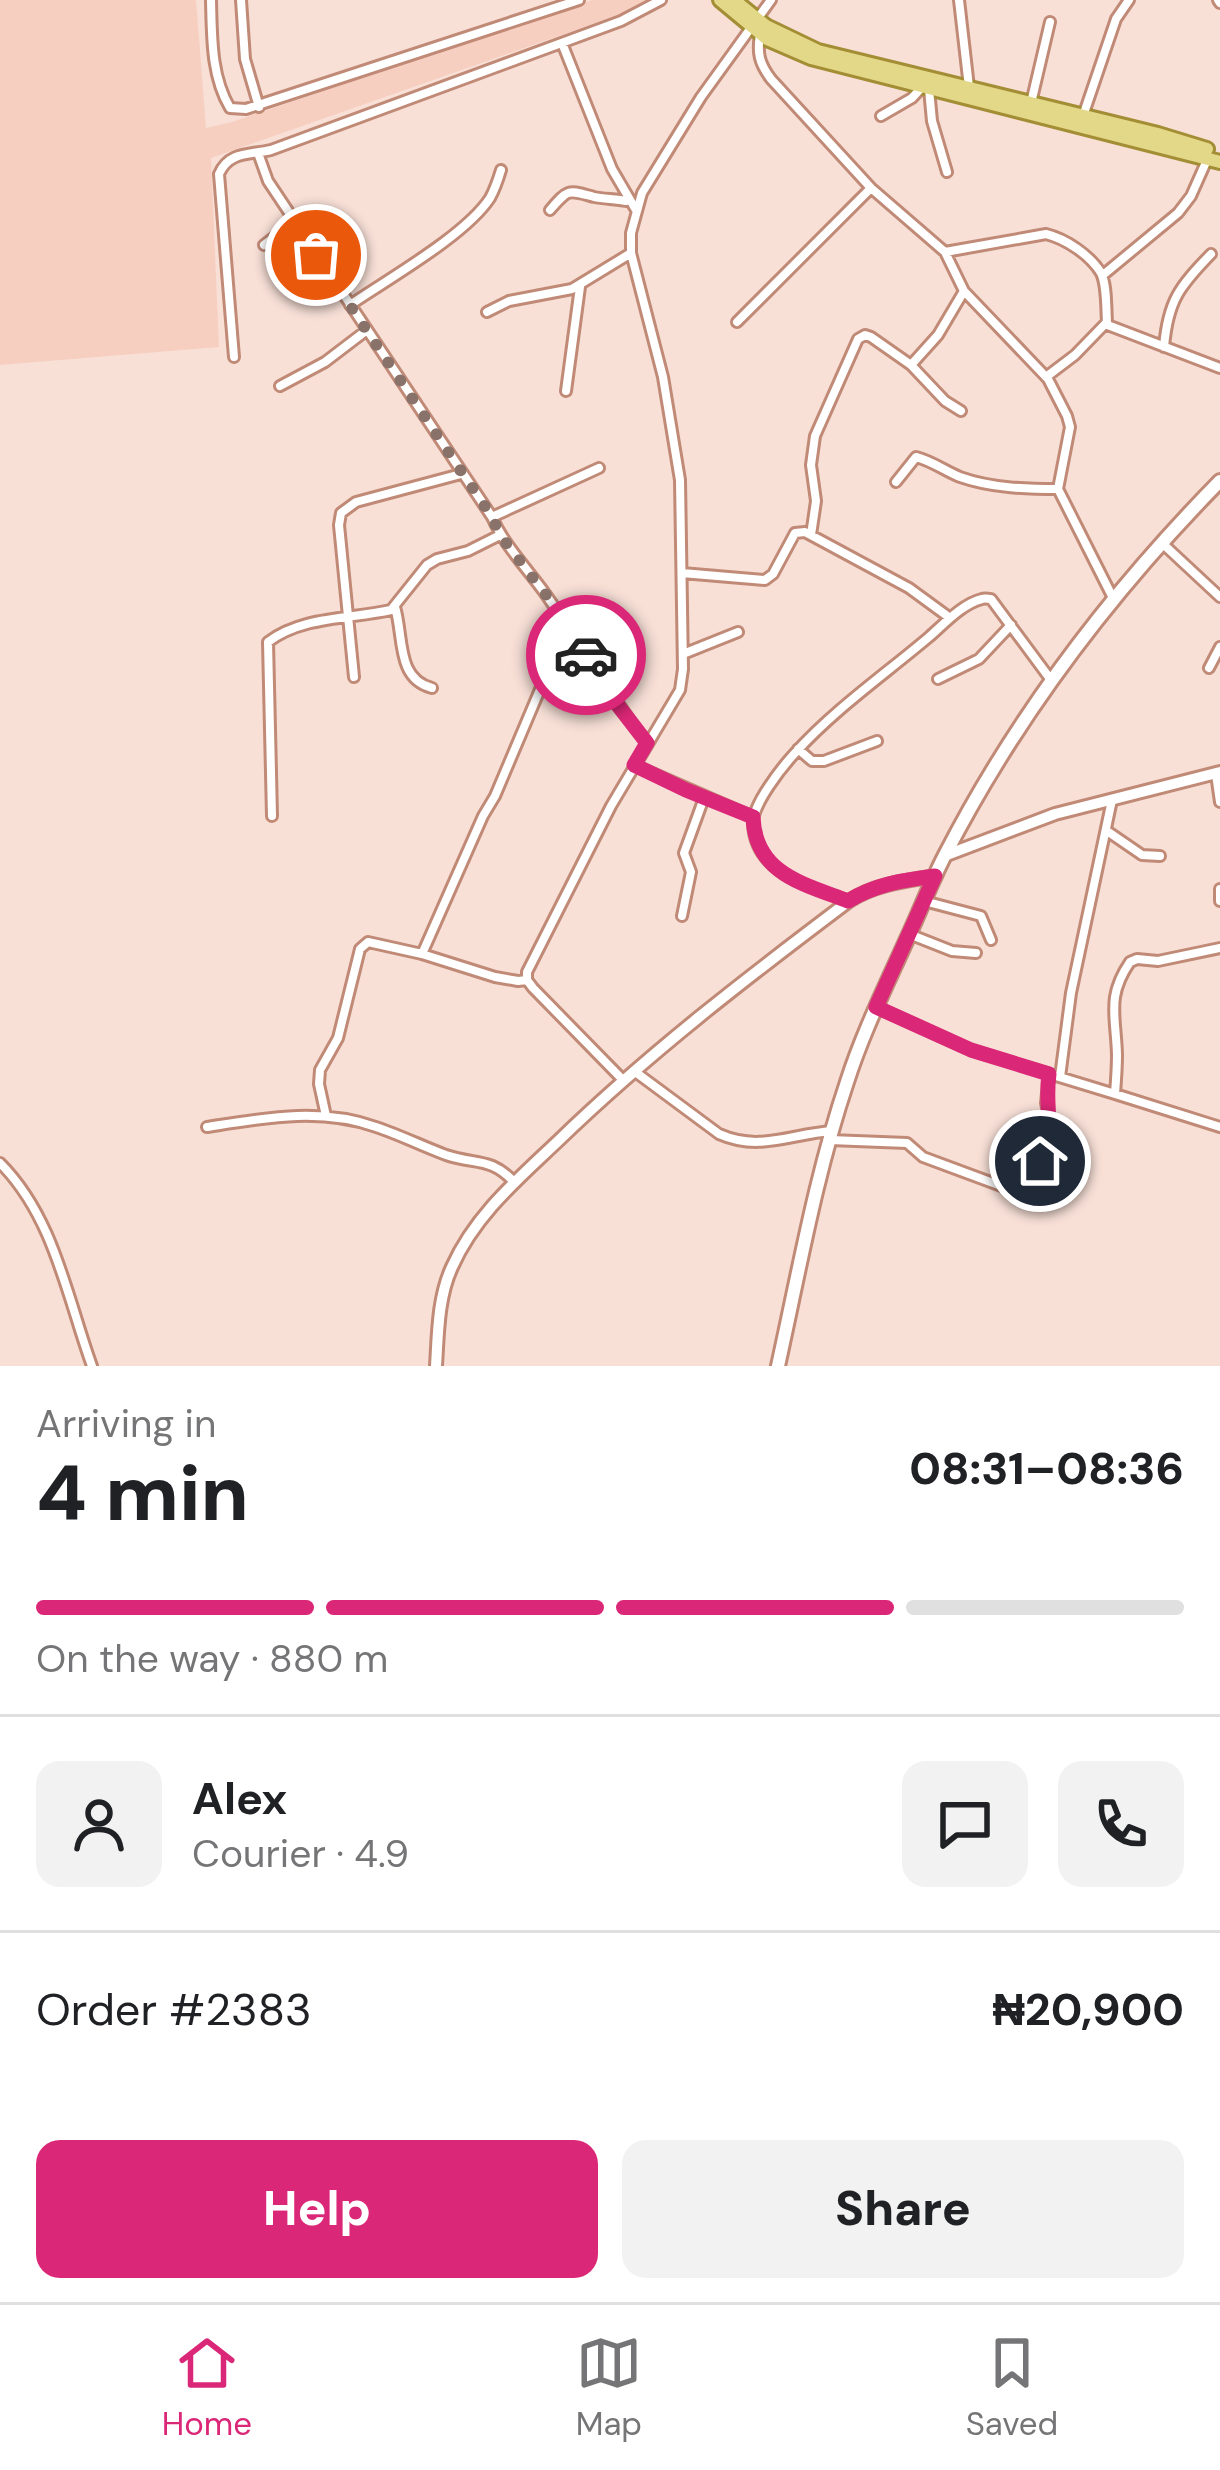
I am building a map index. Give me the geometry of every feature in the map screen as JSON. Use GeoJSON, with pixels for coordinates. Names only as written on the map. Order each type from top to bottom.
{"type":"FeatureCollection","features":[{"type":"Feature","properties":{"kind":"main road"},"geometry":{"type":"LineString","coordinates":[[720,0],[755,27],[811,58],[1216,158]]}},
{"type":"Feature","properties":{"kind":"main road"},"geometry":{"type":"LineString","coordinates":[[734,0],[755,27],[818,51],[1158,134],[1216,158]]}},
{"type":"Feature","properties":{"kind":"main road"},"geometry":{"type":"LineString","coordinates":[[778,1366],[820,1174],[847,1080],[944,856],[994,767],[1113,598],[1220,481]]}},
{"type":"Feature","properties":{"kind":"street"},"geometry":{"type":"LineString","coordinates":[[211,0],[216,72],[230,108],[260,107],[578,0]]}},
{"type":"Feature","properties":{"kind":"street"},"geometry":{"type":"LineString","coordinates":[[241,0],[245,58],[260,107]]}},
{"type":"Feature","properties":{"kind":"street"},"geometry":{"type":"LineString","coordinates":[[234,357],[220,174],[230,159],[259,153],[562,43],[662,0]]}},
{"type":"Feature","properties":{"kind":"street"},"geometry":{"type":"LineString","coordinates":[[622,1079],[527,980],[527,972],[610,806],[680,690],[680,480],[663,377],[631,253],[636,210],[700,97],[771,0]]}},
{"type":"Feature","properties":{"kind":"street"},"geometry":{"type":"LineString","coordinates":[[959,0],[969,88]]}},
{"type":"Feature","properties":{"kind":"street"},"geometry":{"type":"LineString","coordinates":[[1082,117],[1116,20],[1129,0]]}},
{"type":"Feature","properties":{"kind":"street"},"geometry":{"type":"LineString","coordinates":[[1030,104],[1050,22]]}},
{"type":"Feature","properties":{"kind":"street"},"geometry":{"type":"LineString","coordinates":[[755,27],[761,65],[871,188],[946,252],[964,290],[1046,377],[1070,427],[1058,488],[1113,598]]}},
{"type":"Feature","properties":{"kind":"street"},"geometry":{"type":"LineString","coordinates":[[562,43],[628,201],[636,210]]}},
{"type":"Feature","properties":{"kind":"street"},"geometry":{"type":"LineString","coordinates":[[880,116],[925,88],[947,172]]}},
{"type":"Feature","properties":{"kind":"street"},"geometry":{"type":"LineString","coordinates":[[259,153],[268,182],[294,222],[500,535],[647,743]]}},
{"type":"Feature","properties":{"kind":"street"},"geometry":{"type":"LineString","coordinates":[[1102,275],[1178,214],[1216,158]]}},
{"type":"Feature","properties":{"kind":"street"},"geometry":{"type":"LineString","coordinates":[[350,305],[446,240],[481,209],[501,170]]}},
{"type":"Feature","properties":{"kind":"street"},"geometry":{"type":"LineString","coordinates":[[737,322],[871,188]]}},
{"type":"Feature","properties":{"kind":"street"},"geometry":{"type":"LineString","coordinates":[[550,210],[572,190],[628,201]]}},
{"type":"Feature","properties":{"kind":"street"},"geometry":{"type":"LineString","coordinates":[[264,245],[294,222]]}},
{"type":"Feature","properties":{"kind":"street"},"geometry":{"type":"LineString","coordinates":[[946,252],[1046,235],[1081,252],[1102,275],[1107,322],[1046,377]]}},
{"type":"Feature","properties":{"kind":"street"},"geometry":{"type":"LineString","coordinates":[[487,312],[509,301],[580,286],[631,253]]}},
{"type":"Feature","properties":{"kind":"street"},"geometry":{"type":"LineString","coordinates":[[1164,347],[1172,302],[1210,254]]}},
{"type":"Feature","properties":{"kind":"street"},"geometry":{"type":"LineString","coordinates":[[566,392],[580,286]]}},
{"type":"Feature","properties":{"kind":"street"},"geometry":{"type":"LineString","coordinates":[[911,365],[938,335],[964,290]]}},
{"type":"Feature","properties":{"kind":"street"},"geometry":{"type":"LineString","coordinates":[[1105,324],[1220,368]]}},
{"type":"Feature","properties":{"kind":"street"},"geometry":{"type":"LineString","coordinates":[[280,386],[326,362],[367,330]]}},
{"type":"Feature","properties":{"kind":"street"},"geometry":{"type":"LineString","coordinates":[[812,535],[814,436],[858,338],[871,337],[911,365],[961,411]]}},
{"type":"Feature","properties":{"kind":"street"},"geometry":{"type":"LineString","coordinates":[[896,482],[916,457],[986,484],[1058,488]]}},
{"type":"Feature","properties":{"kind":"street"},"geometry":{"type":"LineString","coordinates":[[492,517],[599,468]]}},
{"type":"Feature","properties":{"kind":"street"},"geometry":{"type":"LineString","coordinates":[[354,677],[341,514],[356,502],[461,474]]}},
{"type":"Feature","properties":{"kind":"street"},"geometry":{"type":"LineString","coordinates":[[682,573],[765,580],[799,531],[909,588],[950,618]]}},
{"type":"Feature","properties":{"kind":"street"},"geometry":{"type":"LineString","coordinates":[[272,816],[268,642],[310,623],[395,608],[427,565],[500,535]]}},
{"type":"Feature","properties":{"kind":"street"},"geometry":{"type":"LineString","coordinates":[[1162,543],[1220,597]]}},
{"type":"Feature","properties":{"kind":"street"},"geometry":{"type":"LineString","coordinates":[[848,901],[795,880],[769,863],[756,837],[753,817],[798,749],[881,673],[950,618],[987,598],[1052,681]]}},
{"type":"Feature","properties":{"kind":"street"},"geometry":{"type":"LineString","coordinates":[[395,608],[408,673],[419,685],[433,688]]}},
{"type":"Feature","properties":{"kind":"street"},"geometry":{"type":"LineString","coordinates":[[938,679],[979,659],[1011,625]]}},
{"type":"Feature","properties":{"kind":"street"},"geometry":{"type":"LineString","coordinates":[[422,954],[567,626]]}},
{"type":"Feature","properties":{"kind":"street"},"geometry":{"type":"LineString","coordinates":[[682,654],[739,632]]}},
{"type":"Feature","properties":{"kind":"street"},"geometry":{"type":"LineString","coordinates":[[1209,668],[1220,647]]}},
{"type":"Feature","properties":{"kind":"street"},"geometry":{"type":"LineString","coordinates":[[798,749],[812,760],[824,761],[877,741]]}},
{"type":"Feature","properties":{"kind":"street"},"geometry":{"type":"LineString","coordinates":[[634,765],[753,817]]}},
{"type":"Feature","properties":{"kind":"street"},"geometry":{"type":"LineString","coordinates":[[944,856],[1055,814],[1218,773],[1220,802]]}},
{"type":"Feature","properties":{"kind":"street"},"geometry":{"type":"LineString","coordinates":[[682,916],[691,872],[684,853],[704,798]]}},
{"type":"Feature","properties":{"kind":"street"},"geometry":{"type":"LineString","coordinates":[[1060,1077],[1072,993],[1112,799]]}},
{"type":"Feature","properties":{"kind":"street"},"geometry":{"type":"LineString","coordinates":[[1106,830],[1142,855],[1160,856]]}},
{"type":"Feature","properties":{"kind":"street"},"geometry":{"type":"LineString","coordinates":[[436,1366],[442,1295],[451,1268],[493,1202],[622,1079],[848,901],[888,883],[935,876]]}},
{"type":"Feature","properties":{"kind":"street"},"geometry":{"type":"LineString","coordinates":[[1220,889],[1220,901]]}},
{"type":"Feature","properties":{"kind":"street"},"geometry":{"type":"LineString","coordinates":[[924,901],[981,916],[991,940]]}},
{"type":"Feature","properties":{"kind":"street"},"geometry":{"type":"LineString","coordinates":[[909,934],[952,951],[976,953]]}},
{"type":"Feature","properties":{"kind":"street"},"geometry":{"type":"LineString","coordinates":[[326,1116],[320,1070],[338,1038],[362,946],[368,941],[511,981],[527,980]]}},
{"type":"Feature","properties":{"kind":"street"},"geometry":{"type":"LineString","coordinates":[[1115,1094],[1113,1001],[1130,962],[1220,948]]}},
{"type":"Feature","properties":{"kind":"street"},"geometry":{"type":"LineString","coordinates":[[876,1007],[971,1050],[1220,1127]]}},
{"type":"Feature","properties":{"kind":"street"},"geometry":{"type":"LineString","coordinates":[[633,1070],[719,1134],[734,1140],[752,1144],[808,1133],[907,1143],[923,1157],[1020,1193],[1050,1137],[1049,1074]]}},
{"type":"Feature","properties":{"kind":"street"},"geometry":{"type":"LineString","coordinates":[[207,1127],[271,1116],[326,1116],[373,1125],[451,1156],[496,1165],[514,1182]]}},
{"type":"Feature","properties":{"kind":"street"},"geometry":{"type":"LineString","coordinates":[[0,1163],[42,1220],[92,1366]]}},
{"type":"Feature","properties":{"kind":"shaded area"},"geometry":{"type":"Polygon","coordinates":[[[0,0],[196,0],[206,128],[592,0],[646,0],[647,5],[211,158],[219,347],[0,365],[0,0]]]}},
{"type":"Feature","properties":{"kind":"way so far"},"geometry":{"type":"LineString","coordinates":[[316,255],[500,535],[586,655]]}},
{"type":"Feature","properties":{"kind":"route"},"geometry":{"type":"LineString","coordinates":[[586,655],[647,743],[634,765],[753,817],[762,851],[782,874],[848,901],[888,883],[935,876],[876,1007],[971,1050],[1049,1074],[1050,1137],[1040,1161]]}}]}
